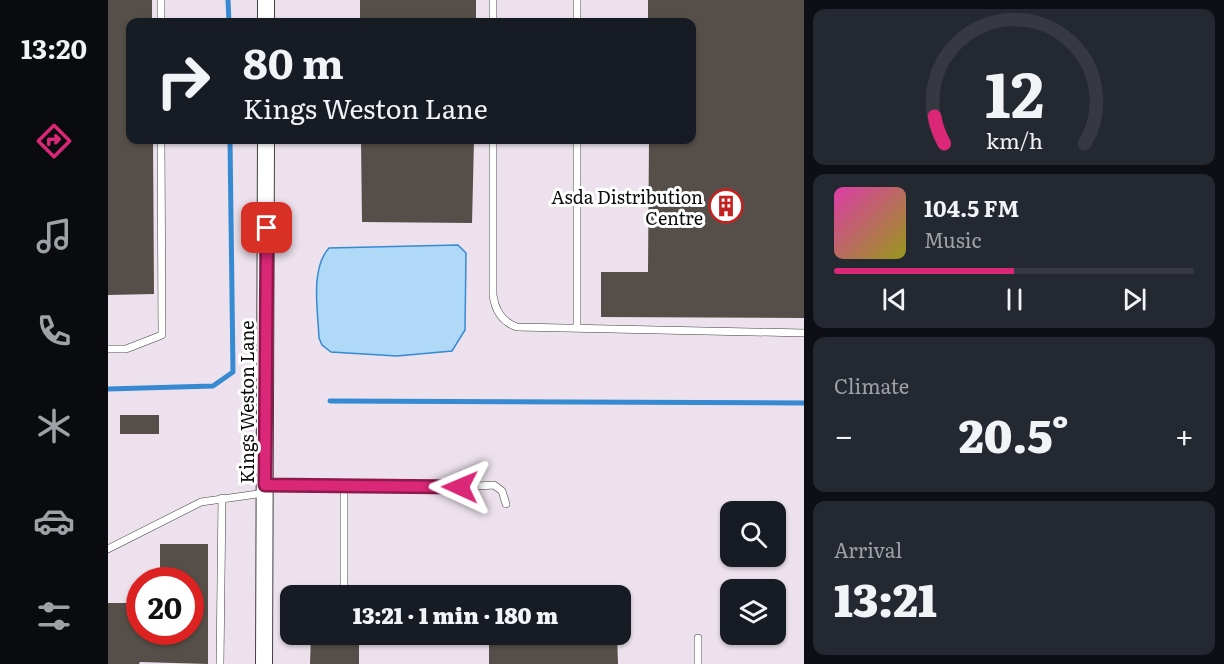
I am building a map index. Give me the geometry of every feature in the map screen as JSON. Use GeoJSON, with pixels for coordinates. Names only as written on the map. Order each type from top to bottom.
{"type":"FeatureCollection","features":[{"type":"Feature","properties":{"kind":"street"},"geometry":{"type":"LineString","coordinates":[[266,0],[266,18]]}},
{"type":"Feature","properties":{"kind":"street","name":"Kings Weston Lane"},"geometry":{"type":"LineString","coordinates":[[264,664],[267,144]]}},
{"type":"Feature","properties":{"kind":"lane"},"geometry":{"type":"LineString","coordinates":[[161,0],[161,18]]}},
{"type":"Feature","properties":{"kind":"lane"},"geometry":{"type":"LineString","coordinates":[[493,0],[493,18]]}},
{"type":"Feature","properties":{"kind":"lane"},"geometry":{"type":"LineString","coordinates":[[577,0],[577,18]]}},
{"type":"Feature","properties":{"kind":"lane"},"geometry":{"type":"LineString","coordinates":[[108,349],[126,349],[162,335],[161,144]]}},
{"type":"Feature","properties":{"kind":"lane"},"geometry":{"type":"LineString","coordinates":[[493,144],[493,295],[497,312],[509,324],[517,327],[804,333]]}},
{"type":"Feature","properties":{"kind":"lane"},"geometry":{"type":"LineString","coordinates":[[577,144],[577,328]]}},
{"type":"Feature","properties":{"kind":"lane"},"geometry":{"type":"LineString","coordinates":[[108,549],[201,502],[265,489],[494,485],[502,491],[506,504]]}},
{"type":"Feature","properties":{"kind":"lane"},"geometry":{"type":"LineString","coordinates":[[344,486],[344,585]]}},
{"type":"Feature","properties":{"kind":"lane"},"geometry":{"type":"LineString","coordinates":[[220,664],[222,498]]}},
{"type":"Feature","properties":{"kind":"lane"},"geometry":{"type":"LineString","coordinates":[[698,638],[698,664]]}},
{"type":"Feature","properties":{"kind":"shaded area"},"geometry":{"type":"Polygon","coordinates":[[[108,0],[804,0],[804,664],[108,664],[108,0]]]}},
{"type":"Feature","properties":{"kind":"water"},"geometry":{"type":"Polygon","coordinates":[[[458,245],[466,253],[465,330],[452,351],[397,356],[331,352],[322,345],[319,338],[316,291],[319,267],[329,248],[458,245]]]}},
{"type":"Feature","properties":{"kind":"building"},"geometry":{"type":"Polygon","coordinates":[[[108,0],[152,0],[152,18],[126,18],[126,144],[153,144],[154,294],[108,295],[108,0]]]}},
{"type":"Feature","properties":{"kind":"building"},"geometry":{"type":"Polygon","coordinates":[[[360,0],[476,0],[476,18],[360,18],[360,0]]]}},
{"type":"Feature","properties":{"kind":"building","name":"Asda Distribution Centre"},"geometry":{"type":"Polygon","coordinates":[[[648,0],[804,0],[804,318],[601,317],[601,272],[648,272],[649,144],[696,144],[696,18],[648,18],[648,0]]]}},
{"type":"Feature","properties":{"kind":"building"},"geometry":{"type":"Polygon","coordinates":[[[361,144],[474,144],[472,223],[362,222],[361,144]]]}},
{"type":"Feature","properties":{"kind":"building"},"geometry":{"type":"Polygon","coordinates":[[[120,415],[159,415],[159,434],[120,434],[120,415]]]}},
{"type":"Feature","properties":{"kind":"building"},"geometry":{"type":"Polygon","coordinates":[[[160,544],[208,544],[208,664],[140,662],[139,664],[108,664],[108,603],[126,603],[126,645],[204,645],[204,567],[160,567],[160,544]]]}},
{"type":"Feature","properties":{"kind":"building"},"geometry":{"type":"Polygon","coordinates":[[[311,645],[359,645],[359,664],[310,664],[311,645]]]}},
{"type":"Feature","properties":{"kind":"building"},"geometry":{"type":"Polygon","coordinates":[[[489,645],[617,645],[618,664],[489,664],[489,645]]]}},
{"type":"Feature","properties":{"kind":"waterway"},"geometry":{"type":"LineString","coordinates":[[228,0],[229,18]]}},
{"type":"Feature","properties":{"kind":"waterway"},"geometry":{"type":"LineString","coordinates":[[108,389],[213,386],[233,372],[230,144]]}},
{"type":"Feature","properties":{"kind":"waterway"},"geometry":{"type":"LineString","coordinates":[[330,401],[804,403]]}},
{"type":"Feature","properties":{"kind":"place","name":"Asda Distribution Centre"},"geometry":{"type":"Point","coordinates":[726,206]}},
{"type":"Feature","properties":{"kind":"route"},"geometry":{"type":"LineString","coordinates":[[267,228],[265,485],[460,487]]}}]}
